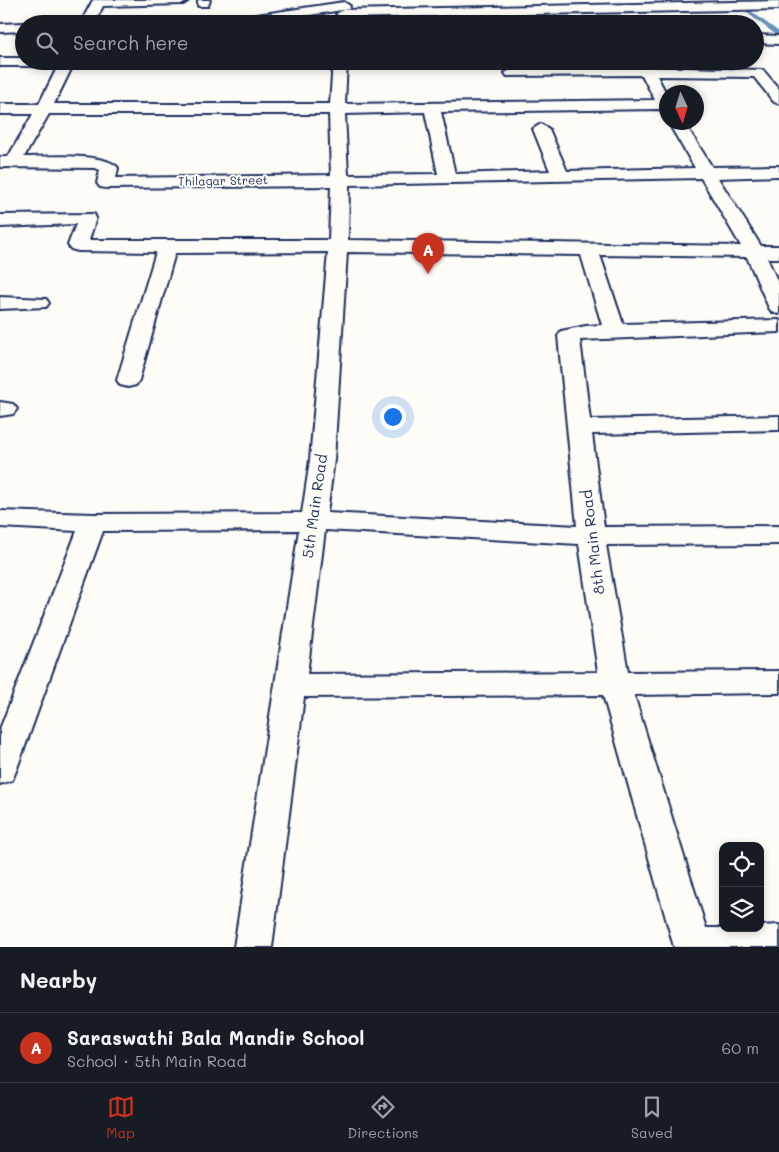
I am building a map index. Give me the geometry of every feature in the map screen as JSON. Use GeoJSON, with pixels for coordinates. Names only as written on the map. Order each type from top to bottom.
{"type":"FeatureCollection","features":[{"type":"Feature","properties":{"kind":"street"},"geometry":{"type":"LineString","coordinates":[[91,15],[98,1],[183,0]]}},
{"type":"Feature","properties":{"kind":"street"},"geometry":{"type":"LineString","coordinates":[[268,15],[270,0]]}},
{"type":"Feature","properties":{"kind":"street"},"geometry":{"type":"LineString","coordinates":[[293,15],[343,11],[572,5],[718,7],[779,5]]}},
{"type":"Feature","properties":{"kind":"street"},"geometry":{"type":"LineString","coordinates":[[0,28],[15,27]]}},
{"type":"Feature","properties":{"kind":"street"},"geometry":{"type":"LineString","coordinates":[[764,39],[779,40]]}},
{"type":"Feature","properties":{"kind":"street"},"geometry":{"type":"LineString","coordinates":[[0,62],[15,62]]}},
{"type":"Feature","properties":{"kind":"street"},"geometry":{"type":"LineString","coordinates":[[6,162],[44,108],[64,70]]}},
{"type":"Feature","properties":{"kind":"street","name":"5th Main Road"},"geometry":{"type":"LineString","coordinates":[[254,947],[322,460],[338,246],[340,180],[337,109],[339,70]]}},
{"type":"Feature","properties":{"kind":"street"},"geometry":{"type":"LineString","coordinates":[[647,71],[659,92]]}},
{"type":"Feature","properties":{"kind":"street"},"geometry":{"type":"LineString","coordinates":[[512,74],[647,71],[758,73],[779,99]]}},
{"type":"Feature","properties":{"kind":"street"},"geometry":{"type":"LineString","coordinates":[[0,109],[337,109],[659,105]]}},
{"type":"Feature","properties":{"kind":"street"},"geometry":{"type":"LineString","coordinates":[[432,108],[448,179]]}},
{"type":"Feature","properties":{"kind":"street"},"geometry":{"type":"LineString","coordinates":[[541,129],[562,176]]}},
{"type":"Feature","properties":{"kind":"street"},"geometry":{"type":"LineString","coordinates":[[681,130],[754,252],[779,308]]}},
{"type":"Feature","properties":{"kind":"street","name":"Thilagar Street"},"geometry":{"type":"LineString","coordinates":[[6,162],[98,164],[109,168],[106,183],[448,179],[779,171]]}},
{"type":"Feature","properties":{"kind":"street"},"geometry":{"type":"LineString","coordinates":[[0,221],[87,218],[78,245],[166,247],[338,246],[779,252]]}},
{"type":"Feature","properties":{"kind":"street"},"geometry":{"type":"LineString","coordinates":[[128,380],[166,247]]}},
{"type":"Feature","properties":{"kind":"street"},"geometry":{"type":"LineString","coordinates":[[589,250],[614,331]]}},
{"type":"Feature","properties":{"kind":"street"},"geometry":{"type":"LineString","coordinates":[[0,303],[39,303]]}},
{"type":"Feature","properties":{"kind":"street","name":"8th Main Road"},"geometry":{"type":"LineString","coordinates":[[693,946],[615,684],[596,576],[569,336],[586,332],[779,326]]}},
{"type":"Feature","properties":{"kind":"street"},"geometry":{"type":"LineString","coordinates":[[580,427],[779,423]]}},
{"type":"Feature","properties":{"kind":"street"},"geometry":{"type":"LineString","coordinates":[[0,519],[93,523],[314,521],[592,536],[779,535]]}},
{"type":"Feature","properties":{"kind":"street"},"geometry":{"type":"LineString","coordinates":[[0,771],[93,523]]}},
{"type":"Feature","properties":{"kind":"street"},"geometry":{"type":"LineString","coordinates":[[290,686],[779,682]]}},
{"type":"Feature","properties":{"kind":"street"},"geometry":{"type":"LineString","coordinates":[[693,946],[779,942]]}},
{"type":"Feature","properties":{"kind":"waterway"},"geometry":{"type":"LineString","coordinates":[[733,0],[753,15]]}},
{"type":"Feature","properties":{"kind":"waterway"},"geometry":{"type":"LineString","coordinates":[[764,24],[779,35]]}},
{"type":"Feature","properties":{"kind":"place","name":"Saraswathi Bala Mandir School"},"geometry":{"type":"Point","coordinates":[428,274]}}]}
